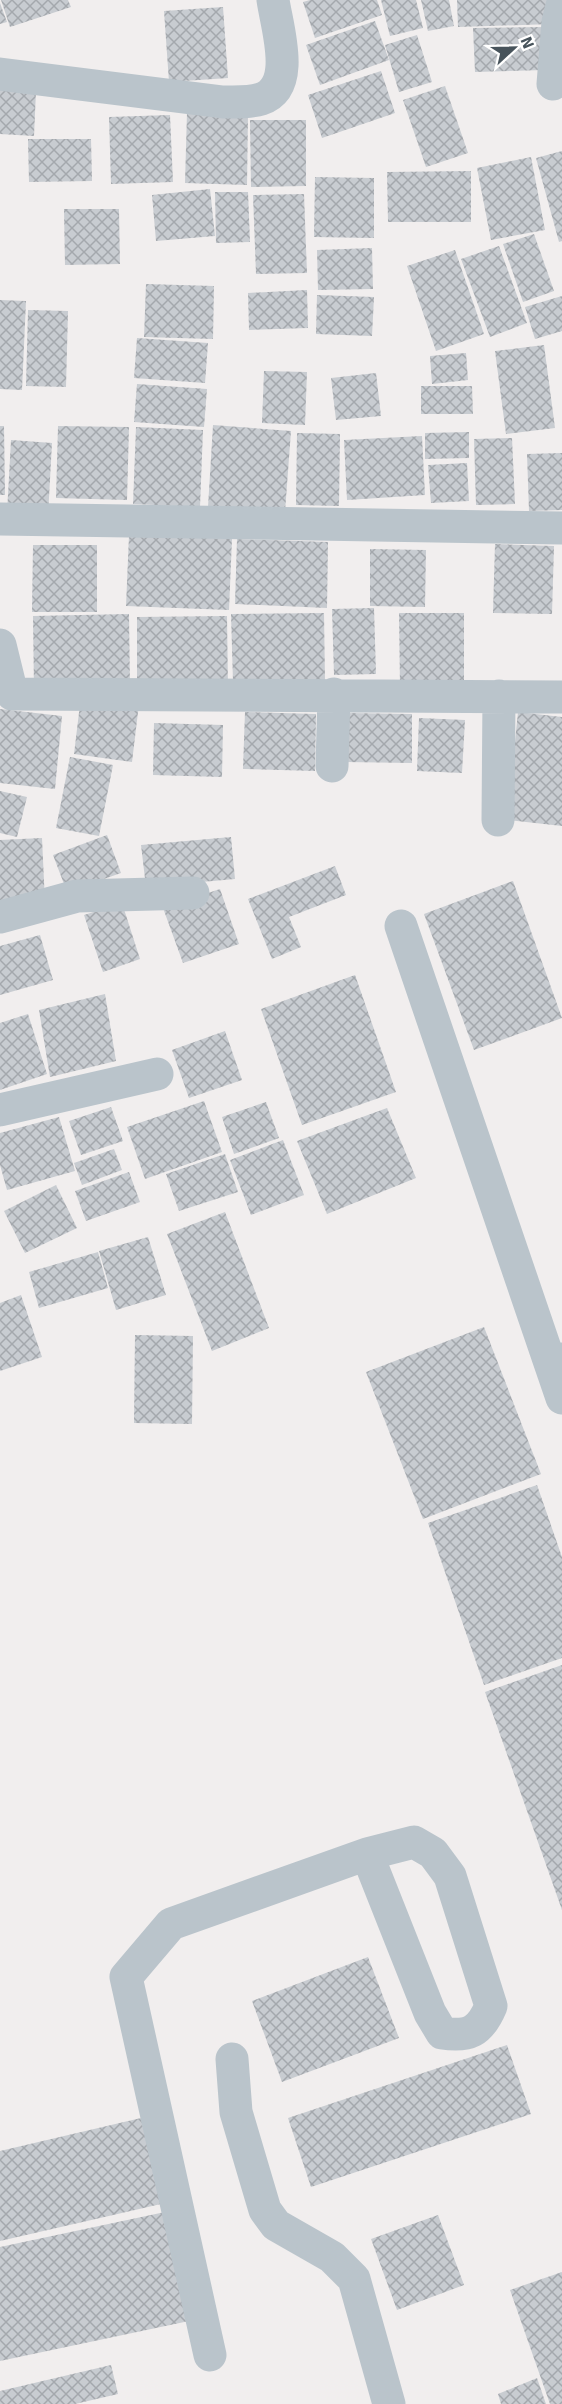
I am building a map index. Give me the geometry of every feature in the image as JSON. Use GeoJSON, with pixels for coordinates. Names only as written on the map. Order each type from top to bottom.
{"type":"FeatureCollection","features":[{"type":"Feature","properties":{"kind":"street"},"geometry":{"type":"LineString","coordinates":[[0,74],[223,102],[252,102],[269,96],[276,89],[282,74],[273,0]]}},
{"type":"Feature","properties":{"kind":"street"},"geometry":{"type":"LineString","coordinates":[[553,84],[561,17]]}},
{"type":"Feature","properties":{"kind":"street"},"geometry":{"type":"LineString","coordinates":[[0,519],[562,528]]}},
{"type":"Feature","properties":{"kind":"street"},"geometry":{"type":"LineString","coordinates":[[0,645],[6,694],[562,697]]}},
{"type":"Feature","properties":{"kind":"street"},"geometry":{"type":"LineString","coordinates":[[332,766],[334,694]]}},
{"type":"Feature","properties":{"kind":"street"},"geometry":{"type":"LineString","coordinates":[[498,820],[499,696]]}},
{"type":"Feature","properties":{"kind":"street"},"geometry":{"type":"LineString","coordinates":[[0,917],[77,896],[193,893]]}},
{"type":"Feature","properties":{"kind":"street"},"geometry":{"type":"LineString","coordinates":[[401,926],[556,1361],[562,1398]]}},
{"type":"Feature","properties":{"kind":"street"},"geometry":{"type":"LineString","coordinates":[[0,1110],[158,1074]]}},
{"type":"Feature","properties":{"kind":"street"},"geometry":{"type":"LineString","coordinates":[[210,2355],[126,1977],[171,1924],[367,1854],[414,1842],[433,1853],[450,1876],[491,2006],[483,2023],[462,2036],[442,2032],[430,2013],[367,1854]]}},
{"type":"Feature","properties":{"kind":"street"},"geometry":{"type":"LineString","coordinates":[[232,2059],[236,2112],[265,2210],[276,2225],[332,2257],[354,2279],[389,2404]]}},
{"type":"Feature","properties":{"kind":"building"},"geometry":{"type":"Polygon","coordinates":[[[1,0],[68,0],[71,7],[10,27],[1,0]]]}},
{"type":"Feature","properties":{"kind":"building"},"geometry":{"type":"Polygon","coordinates":[[[310,0],[377,0],[382,15],[315,38],[303,2],[310,0]]]}},
{"type":"Feature","properties":{"kind":"building"},"geometry":{"type":"Polygon","coordinates":[[[381,0],[416,0],[423,28],[390,36],[381,0]]]}},
{"type":"Feature","properties":{"kind":"building"},"geometry":{"type":"Polygon","coordinates":[[[421,0],[449,0],[454,26],[428,31],[421,0]]]}},
{"type":"Feature","properties":{"kind":"building"},"geometry":{"type":"Polygon","coordinates":[[[457,0],[551,0],[552,24],[458,27],[457,0]]]}},
{"type":"Feature","properties":{"kind":"building"},"geometry":{"type":"Polygon","coordinates":[[[0,3],[7,22],[0,24],[0,3]]]}},
{"type":"Feature","properties":{"kind":"building"},"geometry":{"type":"Polygon","coordinates":[[[223,7],[228,78],[169,82],[164,11],[223,7]]]}},
{"type":"Feature","properties":{"kind":"building"},"geometry":{"type":"Polygon","coordinates":[[[375,21],[389,60],[320,85],[306,45],[375,21]]]}},
{"type":"Feature","properties":{"kind":"building"},"geometry":{"type":"Polygon","coordinates":[[[544,27],[546,70],[475,72],[473,28],[544,27]]]}},
{"type":"Feature","properties":{"kind":"building"},"geometry":{"type":"Polygon","coordinates":[[[417,35],[432,82],[399,92],[385,45],[417,35]]]}},
{"type":"Feature","properties":{"kind":"building"},"geometry":{"type":"Polygon","coordinates":[[[381,71],[395,113],[322,138],[308,95],[381,71]]]}},
{"type":"Feature","properties":{"kind":"building"},"geometry":{"type":"Polygon","coordinates":[[[445,86],[468,153],[426,167],[403,100],[445,86]]]}},
{"type":"Feature","properties":{"kind":"building"},"geometry":{"type":"Polygon","coordinates":[[[0,90],[36,91],[34,136],[0,134],[0,90]]]}},
{"type":"Feature","properties":{"kind":"building"},"geometry":{"type":"Polygon","coordinates":[[[187,112],[248,114],[247,185],[185,183],[187,112]]]}},
{"type":"Feature","properties":{"kind":"building"},"geometry":{"type":"Polygon","coordinates":[[[170,115],[173,182],[111,184],[109,117],[170,115]]]}},
{"type":"Feature","properties":{"kind":"building"},"geometry":{"type":"Polygon","coordinates":[[[250,120],[306,120],[306,186],[251,187],[250,120]]]}},
{"type":"Feature","properties":{"kind":"building"},"geometry":{"type":"Polygon","coordinates":[[[28,139],[91,139],[92,181],[29,182],[28,139]]]}},
{"type":"Feature","properties":{"kind":"building"},"geometry":{"type":"Polygon","coordinates":[[[562,151],[562,241],[559,242],[536,158],[562,151]]]}},
{"type":"Feature","properties":{"kind":"building"},"geometry":{"type":"Polygon","coordinates":[[[531,157],[545,230],[491,240],[477,168],[531,157]]]}},
{"type":"Feature","properties":{"kind":"building"},"geometry":{"type":"Polygon","coordinates":[[[471,171],[471,222],[388,222],[387,172],[471,171]]]}},
{"type":"Feature","properties":{"kind":"building"},"geometry":{"type":"Polygon","coordinates":[[[315,177],[374,178],[374,238],[314,237],[315,177]]]}},
{"type":"Feature","properties":{"kind":"building"},"geometry":{"type":"Polygon","coordinates":[[[210,189],[215,236],[156,241],[152,195],[210,189]]]}},
{"type":"Feature","properties":{"kind":"building"},"geometry":{"type":"Polygon","coordinates":[[[215,192],[248,192],[250,242],[216,243],[215,192]]]}},
{"type":"Feature","properties":{"kind":"building"},"geometry":{"type":"Polygon","coordinates":[[[304,194],[307,273],[256,274],[253,195],[304,194]]]}},
{"type":"Feature","properties":{"kind":"building"},"geometry":{"type":"Polygon","coordinates":[[[64,209],[119,209],[120,264],[65,265],[64,209]]]}},
{"type":"Feature","properties":{"kind":"building"},"geometry":{"type":"Polygon","coordinates":[[[534,234],[554,291],[523,302],[503,244],[534,234]]]}},
{"type":"Feature","properties":{"kind":"building"},"geometry":{"type":"Polygon","coordinates":[[[499,246],[527,323],[490,337],[461,259],[499,246]]]}},
{"type":"Feature","properties":{"kind":"building"},"geometry":{"type":"Polygon","coordinates":[[[372,248],[373,289],[318,290],[317,250],[372,248]]]}},
{"type":"Feature","properties":{"kind":"building"},"geometry":{"type":"Polygon","coordinates":[[[455,250],[484,334],[436,351],[407,266],[455,250]]]}},
{"type":"Feature","properties":{"kind":"building"},"geometry":{"type":"Polygon","coordinates":[[[146,284],[214,286],[213,339],[144,337],[146,284]]]}},
{"type":"Feature","properties":{"kind":"building"},"geometry":{"type":"Polygon","coordinates":[[[307,290],[308,328],[249,330],[248,293],[307,290]]]}},
{"type":"Feature","properties":{"kind":"building"},"geometry":{"type":"Polygon","coordinates":[[[317,295],[374,297],[372,336],[316,334],[317,295]]]}},
{"type":"Feature","properties":{"kind":"building"},"geometry":{"type":"Polygon","coordinates":[[[562,296],[562,331],[535,339],[525,307],[562,296]]]}},
{"type":"Feature","properties":{"kind":"building"},"geometry":{"type":"Polygon","coordinates":[[[0,300],[26,301],[22,390],[0,389],[0,300]]]}},
{"type":"Feature","properties":{"kind":"building"},"geometry":{"type":"Polygon","coordinates":[[[28,310],[68,311],[66,387],[26,386],[28,310]]]}},
{"type":"Feature","properties":{"kind":"building"},"geometry":{"type":"Polygon","coordinates":[[[137,338],[208,343],[205,383],[134,378],[137,338]]]}},
{"type":"Feature","properties":{"kind":"building"},"geometry":{"type":"Polygon","coordinates":[[[544,345],[555,428],[506,434],[495,351],[544,345]]]}},
{"type":"Feature","properties":{"kind":"building"},"geometry":{"type":"Polygon","coordinates":[[[466,353],[468,380],[432,384],[430,356],[466,353]]]}},
{"type":"Feature","properties":{"kind":"building"},"geometry":{"type":"Polygon","coordinates":[[[264,371],[307,372],[305,425],[262,423],[264,371]]]}},
{"type":"Feature","properties":{"kind":"building"},"geometry":{"type":"Polygon","coordinates":[[[376,373],[381,416],[336,420],[331,378],[376,373]]]}},
{"type":"Feature","properties":{"kind":"building"},"geometry":{"type":"Polygon","coordinates":[[[137,384],[207,389],[204,427],[134,422],[137,384]]]}},
{"type":"Feature","properties":{"kind":"building"},"geometry":{"type":"Polygon","coordinates":[[[421,386],[472,386],[473,414],[421,414],[421,386]]]}},
{"type":"Feature","properties":{"kind":"building"},"geometry":{"type":"Polygon","coordinates":[[[213,425],[291,431],[285,512],[208,507],[213,425]]]}},
{"type":"Feature","properties":{"kind":"building"},"geometry":{"type":"Polygon","coordinates":[[[0,426],[4,426],[5,495],[0,495],[0,426]]]}},
{"type":"Feature","properties":{"kind":"building"},"geometry":{"type":"Polygon","coordinates":[[[58,426],[129,427],[127,500],[56,498],[58,426]]]}},
{"type":"Feature","properties":{"kind":"building"},"geometry":{"type":"Polygon","coordinates":[[[136,427],[203,430],[200,507],[133,504],[136,427]]]}},
{"type":"Feature","properties":{"kind":"building"},"geometry":{"type":"Polygon","coordinates":[[[469,432],[469,458],[425,459],[425,433],[469,432]]]}},
{"type":"Feature","properties":{"kind":"building"},"geometry":{"type":"Polygon","coordinates":[[[297,433],[340,434],[339,506],[296,505],[297,433]]]}},
{"type":"Feature","properties":{"kind":"building"},"geometry":{"type":"Polygon","coordinates":[[[422,436],[425,495],[347,500],[344,440],[422,436]]]}},
{"type":"Feature","properties":{"kind":"building"},"geometry":{"type":"Polygon","coordinates":[[[512,438],[515,504],[476,505],[474,439],[512,438]]]}},
{"type":"Feature","properties":{"kind":"building"},"geometry":{"type":"Polygon","coordinates":[[[11,440],[52,443],[48,516],[7,513],[11,440]]]}},
{"type":"Feature","properties":{"kind":"building"},"geometry":{"type":"Polygon","coordinates":[[[562,453],[562,510],[529,511],[527,454],[562,453]]]}},
{"type":"Feature","properties":{"kind":"building"},"geometry":{"type":"Polygon","coordinates":[[[467,463],[469,501],[431,503],[428,465],[467,463]]]}},
{"type":"Feature","properties":{"kind":"building"},"geometry":{"type":"Polygon","coordinates":[[[129,535],[232,539],[229,610],[126,606],[129,535]]]}},
{"type":"Feature","properties":{"kind":"building"},"geometry":{"type":"Polygon","coordinates":[[[237,539],[328,542],[327,608],[235,604],[237,539]]]}},
{"type":"Feature","properties":{"kind":"building"},"geometry":{"type":"Polygon","coordinates":[[[495,544],[554,546],[552,614],[493,613],[495,544]]]}},
{"type":"Feature","properties":{"kind":"building"},"geometry":{"type":"Polygon","coordinates":[[[33,545],[97,545],[97,612],[32,612],[33,545]]]}},
{"type":"Feature","properties":{"kind":"building"},"geometry":{"type":"Polygon","coordinates":[[[370,549],[426,550],[425,607],[370,606],[370,549]]]}},
{"type":"Feature","properties":{"kind":"building"},"geometry":{"type":"Polygon","coordinates":[[[374,608],[376,674],[334,675],[332,609],[374,608]]]}},
{"type":"Feature","properties":{"kind":"building"},"geometry":{"type":"Polygon","coordinates":[[[324,613],[325,681],[233,682],[231,614],[324,613]]]}},
{"type":"Feature","properties":{"kind":"building"},"geometry":{"type":"Polygon","coordinates":[[[399,613],[464,613],[464,688],[400,688],[399,613]]]}},
{"type":"Feature","properties":{"kind":"building"},"geometry":{"type":"Polygon","coordinates":[[[129,614],[130,688],[34,690],[33,616],[129,614]]]}},
{"type":"Feature","properties":{"kind":"building"},"geometry":{"type":"Polygon","coordinates":[[[227,616],[228,688],[137,688],[137,617],[227,616]]]}},
{"type":"Feature","properties":{"kind":"building"},"geometry":{"type":"Polygon","coordinates":[[[81,696],[139,704],[132,762],[74,754],[81,696]]]}},
{"type":"Feature","properties":{"kind":"building"},"geometry":{"type":"Polygon","coordinates":[[[0,709],[62,716],[55,789],[0,783],[0,709]]]}},
{"type":"Feature","properties":{"kind":"building"},"geometry":{"type":"Polygon","coordinates":[[[245,712],[316,714],[315,771],[243,769],[245,712]]]}},
{"type":"Feature","properties":{"kind":"building"},"geometry":{"type":"Polygon","coordinates":[[[518,712],[562,717],[562,826],[507,820],[518,712]]]}},
{"type":"Feature","properties":{"kind":"building"},"geometry":{"type":"Polygon","coordinates":[[[346,713],[412,714],[412,763],[345,762],[346,713]]]}},
{"type":"Feature","properties":{"kind":"building"},"geometry":{"type":"Polygon","coordinates":[[[419,718],[465,720],[462,773],[417,771],[419,718]]]}},
{"type":"Feature","properties":{"kind":"building"},"geometry":{"type":"Polygon","coordinates":[[[154,723],[223,725],[222,777],[153,775],[154,723]]]}},
{"type":"Feature","properties":{"kind":"building"},"geometry":{"type":"Polygon","coordinates":[[[70,757],[113,765],[99,836],[56,828],[70,757]]]}},
{"type":"Feature","properties":{"kind":"building"},"geometry":{"type":"Polygon","coordinates":[[[0,791],[27,797],[17,837],[0,833],[0,791]]]}},
{"type":"Feature","properties":{"kind":"building"},"geometry":{"type":"Polygon","coordinates":[[[107,835],[121,873],[67,892],[53,855],[107,835]]]}},
{"type":"Feature","properties":{"kind":"building"},"geometry":{"type":"Polygon","coordinates":[[[231,837],[235,879],[146,887],[141,845],[231,837]]]}},
{"type":"Feature","properties":{"kind":"building"},"geometry":{"type":"Polygon","coordinates":[[[42,838],[45,903],[0,905],[0,840],[42,838]]]}},
{"type":"Feature","properties":{"kind":"building"},"geometry":{"type":"Polygon","coordinates":[[[335,866],[346,895],[289,917],[301,947],[272,959],[248,899],[335,866]]]}},
{"type":"Feature","properties":{"kind":"building"},"geometry":{"type":"Polygon","coordinates":[[[513,881],[562,1018],[474,1050],[424,914],[513,881]]]}},
{"type":"Feature","properties":{"kind":"building"},"geometry":{"type":"Polygon","coordinates":[[[220,889],[239,944],[183,963],[163,908],[220,889]]]}},
{"type":"Feature","properties":{"kind":"building"},"geometry":{"type":"Polygon","coordinates":[[[122,903],[140,959],[103,972],[84,915],[122,903]]]}},
{"type":"Feature","properties":{"kind":"building"},"geometry":{"type":"Polygon","coordinates":[[[40,935],[53,980],[0,995],[0,946],[40,935]]]}},
{"type":"Feature","properties":{"kind":"building"},"geometry":{"type":"Polygon","coordinates":[[[355,975],[396,1092],[302,1125],[261,1009],[355,975]]]}},
{"type":"Feature","properties":{"kind":"building"},"geometry":{"type":"Polygon","coordinates":[[[105,994],[116,1061],[50,1077],[39,1010],[105,994]]]}},
{"type":"Feature","properties":{"kind":"building"},"geometry":{"type":"Polygon","coordinates":[[[28,1014],[47,1074],[0,1090],[0,1023],[28,1014]]]}},
{"type":"Feature","properties":{"kind":"building"},"geometry":{"type":"Polygon","coordinates":[[[225,1031],[242,1080],[189,1098],[172,1050],[225,1031]]]}},
{"type":"Feature","properties":{"kind":"building"},"geometry":{"type":"Polygon","coordinates":[[[204,1101],[222,1152],[145,1179],[127,1127],[204,1101]]]}},
{"type":"Feature","properties":{"kind":"building"},"geometry":{"type":"Polygon","coordinates":[[[266,1102],[279,1138],[234,1154],[222,1117],[266,1102]]]}},
{"type":"Feature","properties":{"kind":"building"},"geometry":{"type":"Polygon","coordinates":[[[111,1107],[123,1141],[81,1155],[69,1121],[111,1107]]]}},
{"type":"Feature","properties":{"kind":"building"},"geometry":{"type":"Polygon","coordinates":[[[387,1108],[416,1178],[327,1214],[297,1141],[387,1108]]]}},
{"type":"Feature","properties":{"kind":"building"},"geometry":{"type":"Polygon","coordinates":[[[59,1117],[75,1171],[7,1190],[0,1165],[0,1133],[59,1117]]]}},
{"type":"Feature","properties":{"kind":"building"},"geometry":{"type":"Polygon","coordinates":[[[283,1140],[304,1195],[251,1215],[230,1160],[283,1140]]]}},
{"type":"Feature","properties":{"kind":"building"},"geometry":{"type":"Polygon","coordinates":[[[114,1149],[122,1170],[82,1185],[74,1163],[114,1149]]]}},
{"type":"Feature","properties":{"kind":"building"},"geometry":{"type":"Polygon","coordinates":[[[225,1154],[238,1192],[179,1211],[166,1174],[225,1154]]]}},
{"type":"Feature","properties":{"kind":"building"},"geometry":{"type":"Polygon","coordinates":[[[129,1172],[140,1202],[86,1221],[75,1191],[129,1172]]]}},
{"type":"Feature","properties":{"kind":"building"},"geometry":{"type":"Polygon","coordinates":[[[56,1185],[77,1228],[25,1253],[4,1211],[56,1185]]]}},
{"type":"Feature","properties":{"kind":"building"},"geometry":{"type":"Polygon","coordinates":[[[225,1212],[269,1328],[212,1351],[167,1234],[225,1212]]]}},
{"type":"Feature","properties":{"kind":"building"},"geometry":{"type":"Polygon","coordinates":[[[148,1237],[166,1295],[116,1310],[99,1251],[148,1237]]]}},
{"type":"Feature","properties":{"kind":"building"},"geometry":{"type":"Polygon","coordinates":[[[98,1252],[108,1288],[39,1308],[29,1272],[98,1252]]]}},
{"type":"Feature","properties":{"kind":"building"},"geometry":{"type":"Polygon","coordinates":[[[21,1295],[42,1357],[0,1371],[0,1303],[21,1295]]]}},
{"type":"Feature","properties":{"kind":"building"},"geometry":{"type":"Polygon","coordinates":[[[484,1327],[541,1474],[423,1519],[366,1372],[484,1327]]]}},
{"type":"Feature","properties":{"kind":"building"},"geometry":{"type":"Polygon","coordinates":[[[135,1335],[193,1336],[192,1424],[134,1423],[135,1335]]]}},
{"type":"Feature","properties":{"kind":"building"},"geometry":{"type":"Polygon","coordinates":[[[537,1485],[562,1557],[562,1658],[484,1685],[428,1523],[537,1485]]]}},
{"type":"Feature","properties":{"kind":"building"},"geometry":{"type":"Polygon","coordinates":[[[562,1665],[562,1910],[485,1692],[562,1665]]]}},
{"type":"Feature","properties":{"kind":"building"},"geometry":{"type":"Polygon","coordinates":[[[368,1957],[399,2038],[282,2082],[252,2001],[368,1957]]]}},
{"type":"Feature","properties":{"kind":"building"},"geometry":{"type":"Polygon","coordinates":[[[507,2045],[531,2114],[311,2187],[288,2118],[507,2045]]]}},
{"type":"Feature","properties":{"kind":"building"},"geometry":{"type":"Polygon","coordinates":[[[141,2118],[161,2204],[0,2241],[0,2151],[141,2118]]]}},
{"type":"Feature","properties":{"kind":"building"},"geometry":{"type":"Polygon","coordinates":[[[165,2212],[189,2321],[0,2361],[0,2247],[165,2212]]]}},
{"type":"Feature","properties":{"kind":"building"},"geometry":{"type":"Polygon","coordinates":[[[438,2215],[464,2285],[397,2310],[371,2239],[438,2215]]]}},
{"type":"Feature","properties":{"kind":"building"},"geometry":{"type":"Polygon","coordinates":[[[562,2272],[562,2404],[550,2404],[510,2290],[562,2272]]]}},
{"type":"Feature","properties":{"kind":"building"},"geometry":{"type":"Polygon","coordinates":[[[111,2365],[118,2394],[75,2404],[0,2404],[0,2391],[111,2365]]]}},
{"type":"Feature","properties":{"kind":"building"},"geometry":{"type":"Polygon","coordinates":[[[537,2378],[546,2404],[501,2404],[498,2394],[537,2378]]]}}]}
